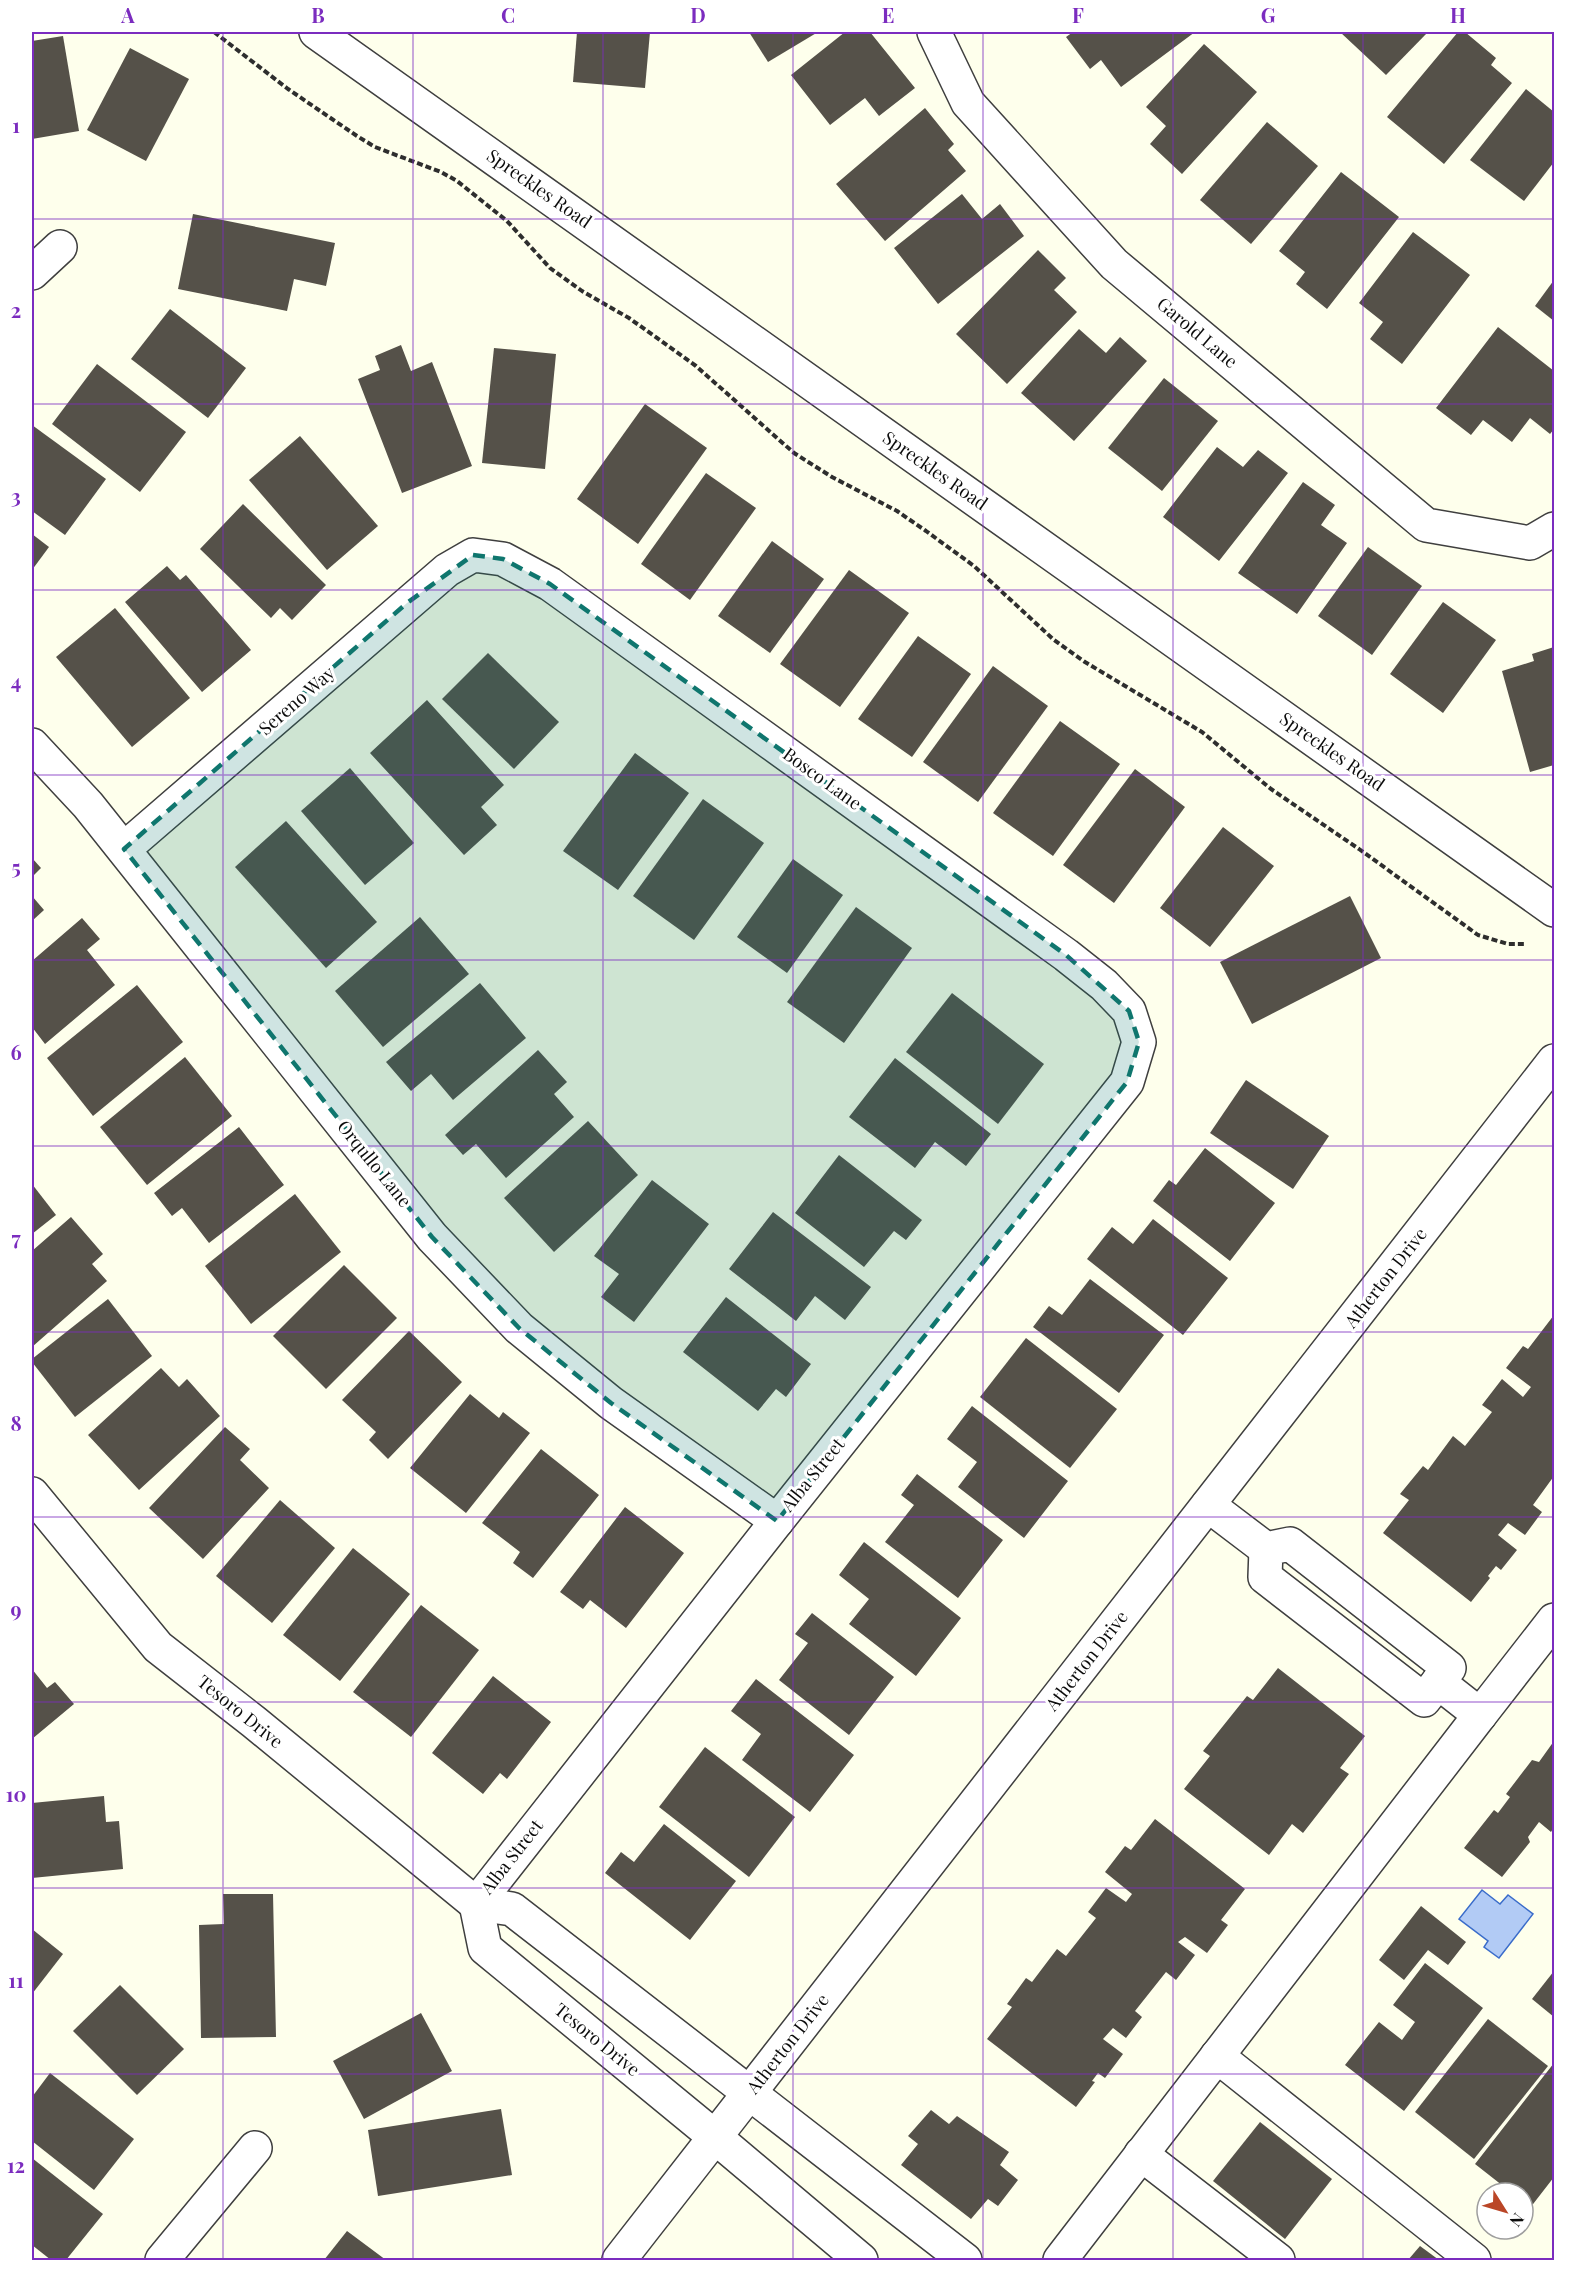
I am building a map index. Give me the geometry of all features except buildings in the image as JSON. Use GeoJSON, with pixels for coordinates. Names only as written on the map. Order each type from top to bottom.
{"type":"FeatureCollection","features":[{"type":"Feature","properties":{"kind":"street","name":"Spreckles Road"},"geometry":{"type":"LineString","coordinates":[[316,32],[1554,910]]}},
{"type":"Feature","properties":{"kind":"street","name":"Garold Lane"},"geometry":{"type":"LineString","coordinates":[[934,32],[968,103],[1114,264],[1426,525],[1542,536]]}},
{"type":"Feature","properties":{"kind":"street"},"geometry":{"type":"LineString","coordinates":[[32,273],[60,247]]}},
{"type":"Feature","properties":{"kind":"street","name":"Sereno Way"},"geometry":{"type":"LineString","coordinates":[[124,849],[367,642],[406,603],[447,570],[473,555]]}},
{"type":"Feature","properties":{"kind":"street","name":"Bosco Lane"},"geometry":{"type":"LineString","coordinates":[[473,555],[503,559],[550,584],[1066,955],[1104,985],[1129,1011],[1139,1042]]}},
{"type":"Feature","properties":{"kind":"street","name":"Orqullo Lane"},"geometry":{"type":"LineString","coordinates":[[32,745],[88,805],[124,849],[432,1237],[519,1328],[611,1403],[777,1521]]}},
{"type":"Feature","properties":{"kind":"street","name":"Alba Street"},"geometry":{"type":"LineString","coordinates":[[476,1904],[1126,1082],[1139,1042]]}},
{"type":"Feature","properties":{"kind":"street","name":"Atherton Drive"},"geometry":{"type":"LineString","coordinates":[[619,2260],[1554,1061]]}},
{"type":"Feature","properties":{"kind":"street","name":"Tesoro Drive"},"geometry":{"type":"LineString","coordinates":[[32,1494],[158,1647],[476,1904],[485,1948],[861,2260]]}},
{"type":"Feature","properties":{"kind":"street"},"geometry":{"type":"LineString","coordinates":[[1209,1505],[1266,1549],[1290,1544],[1449,1668],[1424,1700],[1265,1576],[1266,1549]]}},
{"type":"Feature","properties":{"kind":"street"},"geometry":{"type":"LineString","coordinates":[[1060,2260],[1554,1620]]}},
{"type":"Feature","properties":{"kind":"street"},"geometry":{"type":"LineString","coordinates":[[1365,1654],[1391,1622]]}},
{"type":"Feature","properties":{"kind":"street"},"geometry":{"type":"LineString","coordinates":[[1438,1682],[1480,1715]]}},
{"type":"Feature","properties":{"kind":"street"},"geometry":{"type":"LineString","coordinates":[[476,1904],[512,1909],[749,2095],[965,2260]]}},
{"type":"Feature","properties":{"kind":"street"},"geometry":{"type":"LineString","coordinates":[[1217,2056],[1474,2260]]}},
{"type":"Feature","properties":{"kind":"street"},"geometry":{"type":"LineString","coordinates":[[162,2260],[255,2148]]}},
{"type":"Feature","properties":{"kind":"street"},"geometry":{"type":"LineString","coordinates":[[1141,2154],[1278,2260]]}},
{"type":"Feature","properties":{"kind":"path"},"geometry":{"type":"LineString","coordinates":[[214,32],[288,89],[357,136],[375,147],[441,172],[457,182],[507,221],[550,268],[582,291],[629,318],[696,366],[794,453],[832,477],[897,511],[974,566],[1054,640],[1085,662],[1202,732],[1271,789],[1350,842],[1478,935],[1508,944],[1524,944]]}},
{"type":"Feature","properties":{"kind":"highlighted area"},"geometry":{"type":"Polygon","coordinates":[[[473,555],[503,559],[550,584],[1066,955],[1129,1011],[1139,1042],[1127,1082],[777,1521],[611,1403],[519,1328],[432,1237],[124,849],[407,603],[473,555]]]}},
{"type":"Feature","properties":{"kind":"water"},"geometry":{"type":"Polygon","coordinates":[[[1482,1890],[1500,1904],[1508,1895],[1533,1914],[1499,1958],[1484,1947],[1488,1941],[1459,1919],[1482,1890]]]}}]}
